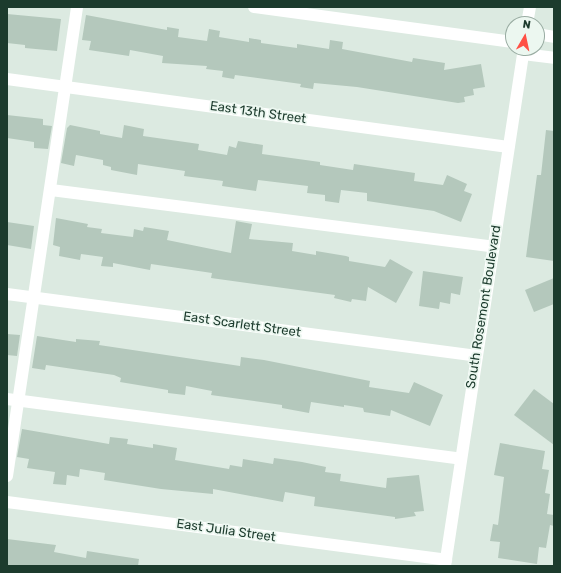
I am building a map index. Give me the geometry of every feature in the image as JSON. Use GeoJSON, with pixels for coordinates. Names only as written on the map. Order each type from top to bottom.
{"type":"FeatureCollection","features":[{"type":"Feature","properties":{"kind":"street"},"geometry":{"type":"LineString","coordinates":[[7,476],[12,399],[34,297],[78,7]]}},
{"type":"Feature","properties":{"kind":"street"},"geometry":{"type":"LineString","coordinates":[[254,7],[505,41]]}},
{"type":"Feature","properties":{"kind":"street","name":"South Rosemont Boulevard"},"geometry":{"type":"LineString","coordinates":[[445,563],[522,56]]}},
{"type":"Feature","properties":{"kind":"street","name":"East 13th Street"},"geometry":{"type":"LineString","coordinates":[[7,79],[508,147]]}},
{"type":"Feature","properties":{"kind":"street"},"geometry":{"type":"LineString","coordinates":[[51,190],[493,247]]}},
{"type":"Feature","properties":{"kind":"street","name":"East Scarlett Street"},"geometry":{"type":"LineString","coordinates":[[7,294],[477,356]]}},
{"type":"Feature","properties":{"kind":"street"},"geometry":{"type":"LineString","coordinates":[[12,399],[461,459]]}},
{"type":"Feature","properties":{"kind":"street","name":"East Julia Street"},"geometry":{"type":"LineString","coordinates":[[7,502],[445,563]]}},
{"type":"Feature","properties":{"kind":"building"},"geometry":{"type":"Polygon","coordinates":[[[7,14],[61,19],[57,51],[25,48],[25,45],[7,43],[7,14]]]}},
{"type":"Feature","properties":{"kind":"building"},"geometry":{"type":"Polygon","coordinates":[[[86,15],[167,30],[167,27],[179,29],[178,37],[207,41],[209,29],[220,31],[219,37],[249,42],[249,38],[261,40],[261,43],[297,48],[297,44],[329,49],[330,40],[343,42],[342,49],[412,62],[413,58],[445,63],[444,70],[481,64],[485,87],[473,89],[474,95],[464,97],[465,102],[458,103],[357,87],[314,83],[313,89],[300,87],[301,84],[235,75],[234,79],[222,77],[223,71],[206,69],[207,66],[162,63],[163,56],[130,50],[129,56],[89,50],[91,41],[82,40],[86,15]]]}},
{"type":"Feature","properties":{"kind":"building"},"geometry":{"type":"Polygon","coordinates":[[[7,115],[43,119],[43,125],[52,126],[48,149],[34,148],[34,142],[7,138],[7,115]]]}},
{"type":"Feature","properties":{"kind":"building"},"geometry":{"type":"Polygon","coordinates":[[[70,125],[100,131],[100,134],[122,138],[124,125],[144,129],[143,136],[199,144],[198,150],[227,155],[229,146],[236,148],[238,141],[263,145],[262,154],[320,162],[320,165],[353,170],[354,164],[415,173],[414,181],[443,185],[447,175],[467,184],[464,191],[472,194],[461,222],[434,211],[367,201],[367,193],[341,190],[339,203],[325,201],[325,195],[307,193],[308,186],[258,180],[256,191],[222,186],[223,181],[184,176],[185,171],[138,164],[137,175],[111,170],[111,167],[103,165],[103,160],[76,155],[74,166],[61,163],[67,128],[70,125]]]}},
{"type":"Feature","properties":{"kind":"building"},"geometry":{"type":"Polygon","coordinates":[[[546,130],[554,131],[554,261],[526,257],[537,175],[541,175],[546,130]]]}},
{"type":"Feature","properties":{"kind":"building"},"geometry":{"type":"Polygon","coordinates":[[[56,218],[88,224],[87,227],[102,229],[101,233],[133,237],[134,229],[143,231],[144,227],[169,231],[167,240],[231,253],[236,221],[252,224],[249,239],[293,243],[292,251],[316,255],[316,251],[346,256],[349,257],[349,261],[385,267],[390,259],[413,272],[396,303],[368,287],[366,301],[352,299],[351,302],[334,298],[335,295],[211,278],[212,273],[151,264],[150,270],[113,263],[113,267],[101,266],[103,257],[81,254],[80,260],[59,256],[60,247],[53,245],[56,218]]]}},
{"type":"Feature","properties":{"kind":"building"},"geometry":{"type":"Polygon","coordinates":[[[7,222],[34,226],[31,249],[7,245],[7,222]]]}},
{"type":"Feature","properties":{"kind":"building"},"geometry":{"type":"Polygon","coordinates":[[[423,271],[463,277],[460,295],[451,293],[450,304],[440,302],[439,309],[419,306],[423,271]]]}},
{"type":"Feature","properties":{"kind":"building"},"geometry":{"type":"Polygon","coordinates":[[[554,278],[554,304],[534,312],[525,290],[554,278]]]}},
{"type":"Feature","properties":{"kind":"building"},"geometry":{"type":"Polygon","coordinates":[[[7,334],[20,335],[17,356],[7,355],[7,334]]]}},
{"type":"Feature","properties":{"kind":"building"},"geometry":{"type":"Polygon","coordinates":[[[37,336],[76,342],[76,339],[100,341],[99,345],[240,366],[241,357],[264,360],[370,381],[369,387],[409,393],[414,382],[443,395],[430,426],[391,410],[390,416],[364,412],[363,408],[311,402],[309,413],[282,408],[282,405],[211,395],[212,391],[186,386],[185,395],[168,393],[168,390],[120,382],[121,378],[114,375],[46,365],[45,370],[32,368],[37,336]]]}},
{"type":"Feature","properties":{"kind":"building"},"geometry":{"type":"Polygon","coordinates":[[[534,389],[554,404],[554,445],[514,415],[534,389]]]}},
{"type":"Feature","properties":{"kind":"building"},"geometry":{"type":"Polygon","coordinates":[[[22,429],[109,444],[110,437],[128,439],[127,444],[153,448],[153,444],[177,448],[175,460],[229,469],[230,465],[242,467],[243,459],[273,464],[274,458],[302,462],[326,467],[325,472],[341,474],[340,481],[386,488],[387,478],[419,475],[424,511],[414,512],[416,516],[395,519],[395,517],[314,506],[315,497],[285,492],[283,502],[213,489],[213,494],[161,489],[104,480],[105,473],[80,469],[79,477],[67,475],[66,485],[53,484],[55,472],[27,468],[29,459],[17,457],[22,429]]]}},
{"type":"Feature","properties":{"kind":"building"},"geometry":{"type":"Polygon","coordinates":[[[500,443],[545,451],[542,469],[549,470],[545,493],[550,494],[547,514],[554,515],[554,526],[550,525],[546,548],[539,547],[537,564],[498,558],[500,542],[490,541],[493,524],[498,525],[504,477],[494,475],[500,443]]]}},
{"type":"Feature","properties":{"kind":"building"},"geometry":{"type":"Polygon","coordinates":[[[7,539],[56,545],[54,552],[86,558],[87,551],[139,559],[138,566],[7,566],[7,539]]]}}]}
